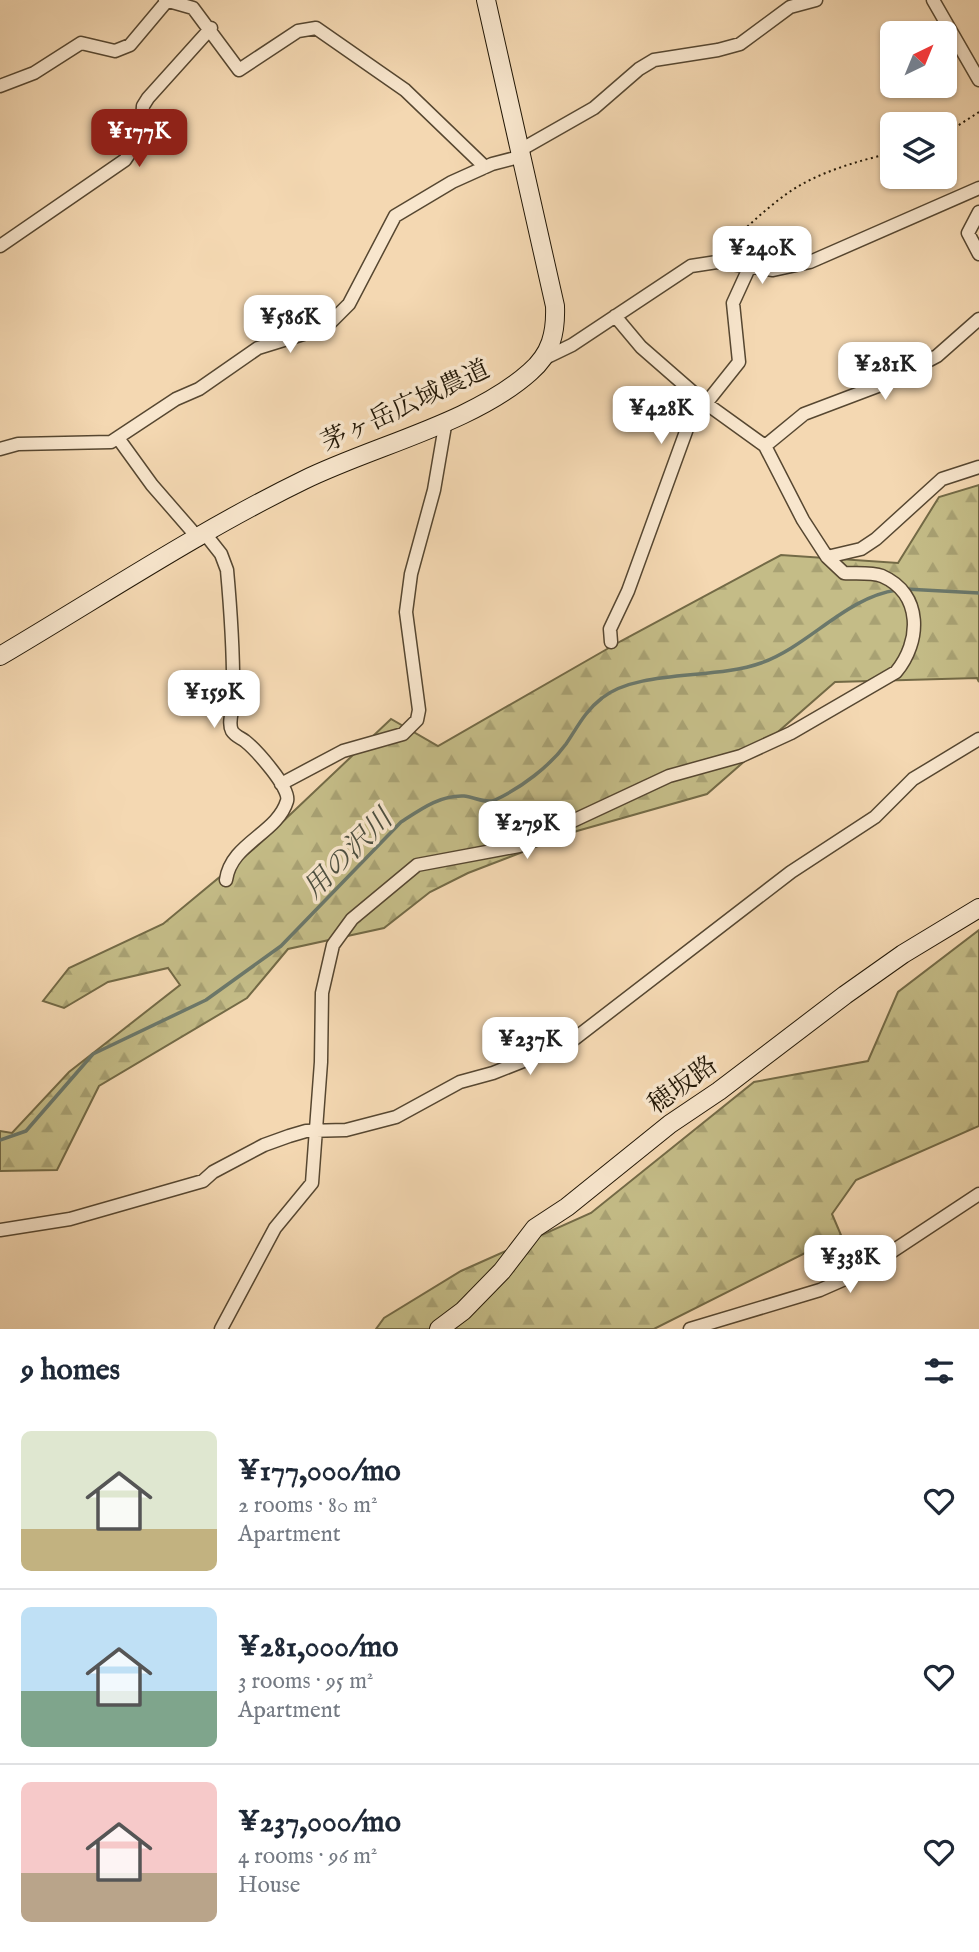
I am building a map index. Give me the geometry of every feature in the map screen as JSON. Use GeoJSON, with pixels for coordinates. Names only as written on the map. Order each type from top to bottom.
{"type":"FeatureCollection","features":[{"type":"Feature","properties":{"kind":"street"},"geometry":{"type":"LineString","coordinates":[[0,86],[34,73],[81,43],[122,50],[130,45],[166,0],[189,2],[211,28],[239,70],[298,31],[316,28],[405,90],[485,167]]}},
{"type":"Feature","properties":{"kind":"street","name":"茅ヶ岳広域農道"},"geometry":{"type":"LineString","coordinates":[[0,656],[306,479],[446,420],[510,386],[543,359],[556,328],[555,306],[486,0]]}},
{"type":"Feature","properties":{"kind":"street"},"geometry":{"type":"LineString","coordinates":[[0,449],[18,444],[78,444],[118,438],[258,348],[326,327],[349,304],[395,216],[452,182],[522,152],[594,107],[639,69],[654,60],[740,44],[790,7],[816,0]]}},
{"type":"Feature","properties":{"kind":"street"},"geometry":{"type":"LineString","coordinates":[[933,0],[979,80]]}},
{"type":"Feature","properties":{"kind":"street"},"geometry":{"type":"LineString","coordinates":[[0,246],[125,160],[141,136],[143,106],[211,28]]}},
{"type":"Feature","properties":{"kind":"street"},"geometry":{"type":"LineString","coordinates":[[543,359],[572,345],[691,266],[709,262],[773,270],[810,262],[979,188]]}},
{"type":"Feature","properties":{"kind":"street"},"geometry":{"type":"LineString","coordinates":[[979,212],[968,233],[979,254]]}},
{"type":"Feature","properties":{"kind":"street"},"geometry":{"type":"LineString","coordinates":[[611,642],[610,629],[628,591],[663,487],[688,426],[704,402],[739,362],[733,303],[749,268]]}},
{"type":"Feature","properties":{"kind":"street"},"geometry":{"type":"LineString","coordinates":[[221,1329],[275,1228],[312,1183],[317,1131],[321,993],[328,957],[347,925],[377,895],[417,865],[519,846],[669,776],[741,756],[791,733],[896,672],[907,659],[914,641],[915,624],[911,606],[898,585],[878,575],[844,573],[827,557],[803,520],[765,446],[704,402],[641,347],[615,316]]}},
{"type":"Feature","properties":{"kind":"street"},"geometry":{"type":"LineString","coordinates":[[765,446],[804,414],[886,383],[937,356],[979,319]]}},
{"type":"Feature","properties":{"kind":"street"},"geometry":{"type":"LineString","coordinates":[[281,784],[343,751],[403,734],[417,720],[419,710],[407,638],[406,612],[411,574],[434,490],[446,420]]}},
{"type":"Feature","properties":{"kind":"street"},"geometry":{"type":"LineString","coordinates":[[118,438],[152,485],[220,555],[227,570],[233,692],[230,724],[233,733],[263,758],[287,793],[287,800],[277,817],[235,857],[228,868],[226,880]]}},
{"type":"Feature","properties":{"kind":"street"},"geometry":{"type":"LineString","coordinates":[[827,557],[861,549],[942,479],[979,467]]}},
{"type":"Feature","properties":{"kind":"street"},"geometry":{"type":"LineString","coordinates":[[0,1230],[70,1219],[203,1181],[264,1145],[306,1131],[346,1130],[396,1117],[460,1082],[508,1068],[575,1039],[791,872],[875,817],[913,779],[979,739]]}},
{"type":"Feature","properties":{"kind":"street","name":"穂坂路"},"geometry":{"type":"LineString","coordinates":[[439,1329],[463,1311],[502,1271],[535,1228],[588,1192],[670,1124],[719,1091],[845,995],[902,954],[979,908]]}},
{"type":"Feature","properties":{"kind":"street"},"geometry":{"type":"LineString","coordinates":[[690,1329],[799,1298],[861,1272],[979,1194]]}},
{"type":"Feature","properties":{"kind":"path"},"geometry":{"type":"LineString","coordinates":[[957,126],[979,112]]}},
{"type":"Feature","properties":{"kind":"path"},"geometry":{"type":"LineString","coordinates":[[709,262],[784,195],[860,160],[880,156]]}},
{"type":"Feature","properties":{"kind":"green space"},"geometry":{"type":"Polygon","coordinates":[[[979,485],[979,682],[977,678],[835,682],[707,794],[577,831],[468,873],[430,892],[384,928],[288,949],[247,998],[99,1086],[57,1170],[0,1171],[0,1131],[12,1133],[69,1072],[180,985],[168,968],[108,982],[64,1008],[43,1001],[69,968],[163,924],[257,846],[391,719],[438,746],[621,641],[781,555],[898,563],[939,497],[979,485]]]}},
{"type":"Feature","properties":{"kind":"green space"},"geometry":{"type":"Polygon","coordinates":[[[979,930],[979,1126],[856,1180],[832,1214],[841,1235],[654,1329],[376,1329],[384,1318],[461,1271],[591,1213],[754,1082],[868,1061],[898,992],[979,930]]]}},
{"type":"Feature","properties":{"kind":"waterway","name":"用の沢川"},"geometry":{"type":"LineString","coordinates":[[905,589],[979,593]]}},
{"type":"Feature","properties":{"kind":"waterway","name":"用の沢川"},"geometry":{"type":"LineString","coordinates":[[0,1140],[26,1131],[93,1054],[206,1000],[281,946],[401,822],[439,800],[464,796],[491,801],[525,783],[559,752],[586,714],[602,698],[617,689],[636,683],[722,672],[761,663],[779,655],[861,602],[878,594],[897,590]]}}]}
